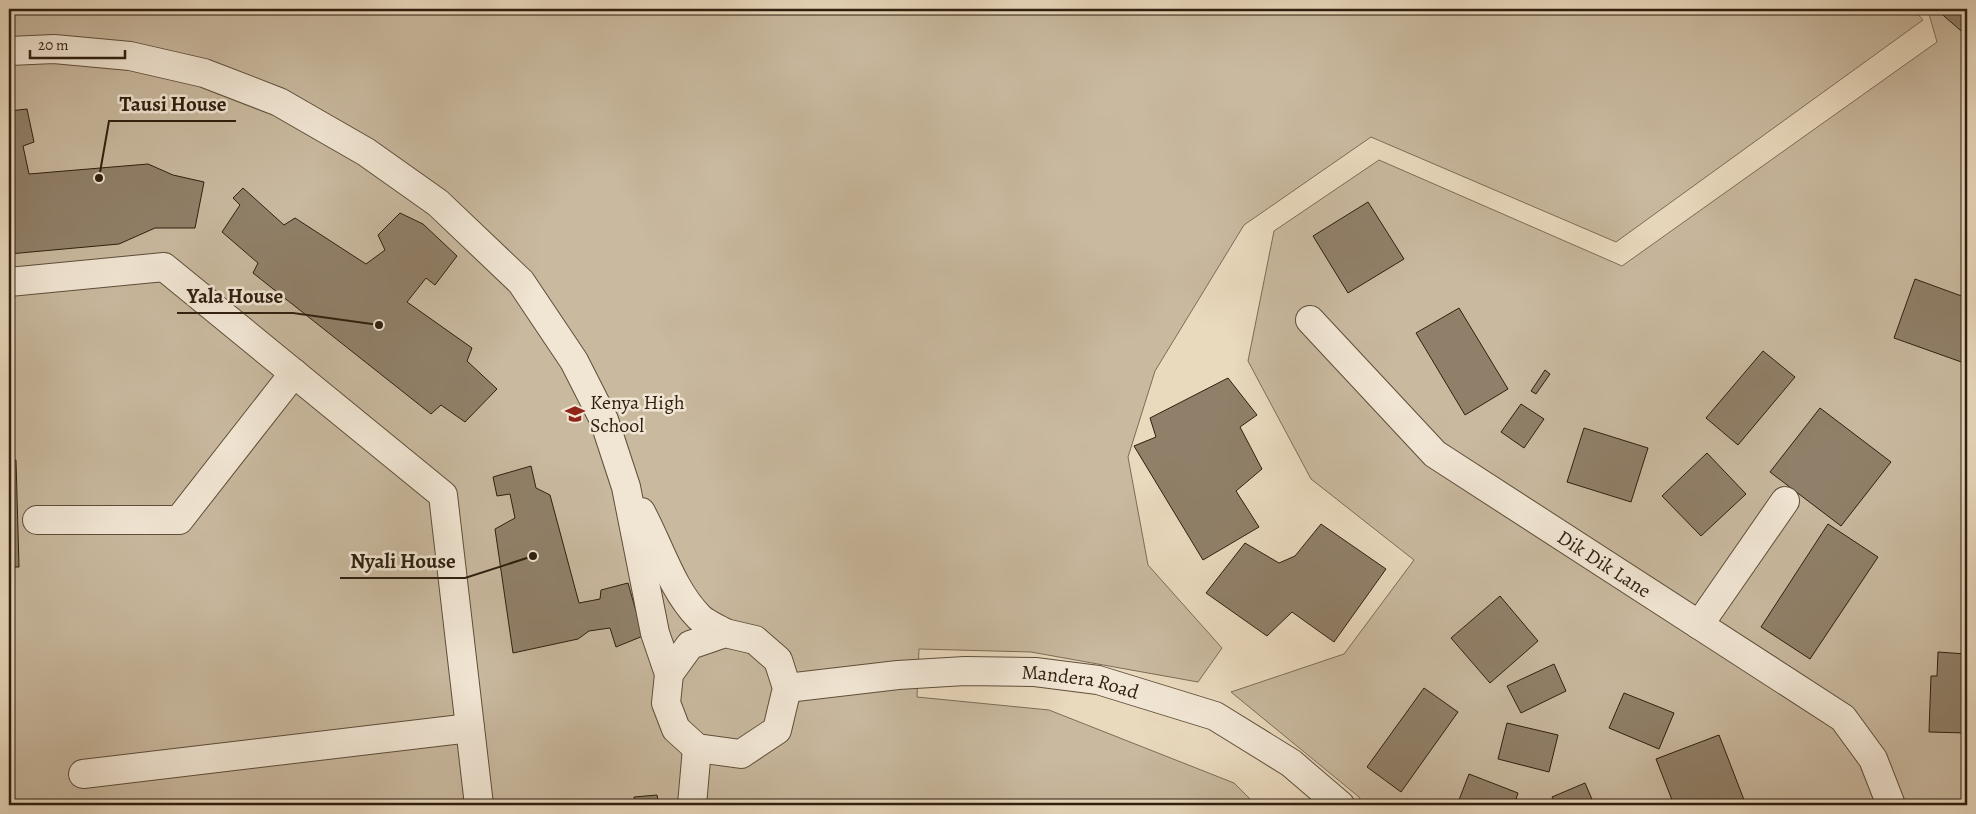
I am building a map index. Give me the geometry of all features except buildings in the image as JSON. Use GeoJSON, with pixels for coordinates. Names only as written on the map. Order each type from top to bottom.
{"type":"FeatureCollection","features":[{"type":"Feature","properties":{"kind":"street"},"geometry":{"type":"LineString","coordinates":[[9,51],[54,49],[130,56],[204,73],[279,102],[374,158],[438,203],[521,282],[574,361],[604,420],[626,487],[655,633],[669,674],[666,702],[676,728],[697,748],[741,754],[777,730],[788,688],[778,660],[755,640],[725,633],[700,618],[676,587],[652,532],[626,487]]}},
{"type":"Feature","properties":{"kind":"street"},"geometry":{"type":"LineString","coordinates":[[9,282],[164,267],[443,495],[478,805]]}},
{"type":"Feature","properties":{"kind":"street","name":"Dik Dik Lane"},"geometry":{"type":"LineString","coordinates":[[1310,320],[1435,454],[1844,718],[1873,759],[1891,805]]}},
{"type":"Feature","properties":{"kind":"street"},"geometry":{"type":"LineString","coordinates":[[37,520],[179,520],[294,373]]}},
{"type":"Feature","properties":{"kind":"street"},"geometry":{"type":"LineString","coordinates":[[1699,625],[1785,501]]}},
{"type":"Feature","properties":{"kind":"street"},"geometry":{"type":"LineString","coordinates":[[669,674],[690,645],[725,633]]}},
{"type":"Feature","properties":{"kind":"street","name":"Mandera Road"},"geometry":{"type":"LineString","coordinates":[[788,688],[898,675],[965,671],[1035,672],[1098,680],[1215,716],[1290,763],[1340,805]]}},
{"type":"Feature","properties":{"kind":"street"},"geometry":{"type":"LineString","coordinates":[[83,774],[470,728]]}},
{"type":"Feature","properties":{"kind":"street"},"geometry":{"type":"LineString","coordinates":[[692,805],[697,748]]}},
{"type":"Feature","properties":{"kind":"shaded area","name":"Kenya High School"},"geometry":{"type":"Polygon","coordinates":[[[9,9],[1913,9],[1923,20],[1616,242],[1371,137],[1244,225],[1155,371],[1128,457],[1148,565],[1222,648],[1198,682],[1031,652],[919,649],[917,697],[1049,710],[1234,783],[1256,805],[9,805],[9,9]]]}},
{"type":"Feature","properties":{"kind":"shaded area"},"geometry":{"type":"Polygon","coordinates":[[[1925,9],[1967,9],[1967,805],[1364,805],[1359,797],[1231,692],[1344,654],[1414,560],[1311,479],[1248,361],[1274,231],[1379,160],[1622,266],[1937,42],[1929,14],[1925,9]]]}},
{"type":"Feature","properties":{"kind":"place","name":"Tausi House"},"geometry":{"type":"Point","coordinates":[99,178]}},
{"type":"Feature","properties":{"kind":"place","name":"Yala House"},"geometry":{"type":"Point","coordinates":[379,325]}},
{"type":"Feature","properties":{"kind":"place","name":"Kenya High School"},"geometry":{"type":"Point","coordinates":[575,414]}},
{"type":"Feature","properties":{"kind":"place","name":"Nyali House"},"geometry":{"type":"Point","coordinates":[533,556]}}]}
